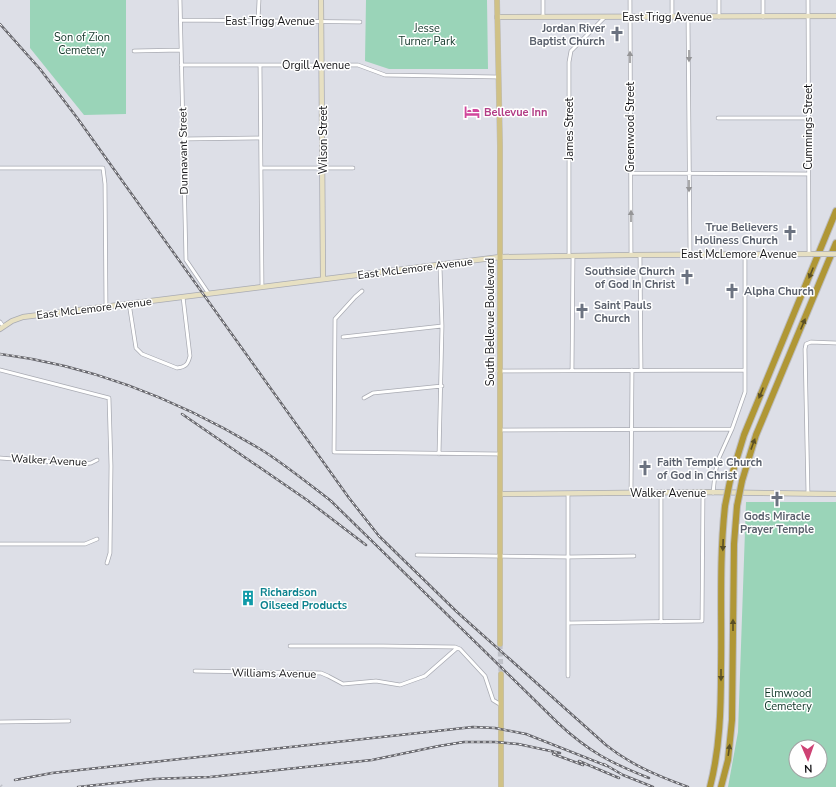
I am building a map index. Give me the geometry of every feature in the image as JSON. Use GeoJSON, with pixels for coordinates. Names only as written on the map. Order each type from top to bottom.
{"type":"FeatureCollection","features":[{"type":"Feature","properties":{"kind":"highway"},"geometry":{"type":"LineString","coordinates":[[710,787],[718,748],[720,719],[722,560],[725,506],[730,481],[744,435],[836,211]]}},
{"type":"Feature","properties":{"kind":"highway"},"geometry":{"type":"LineString","coordinates":[[721,787],[730,746],[732,720],[734,544],[737,506],[742,481],[752,446],[836,243]]}},
{"type":"Feature","properties":{"kind":"main road","name":"South Bellevue Boulevard"},"geometry":{"type":"LineString","coordinates":[[497,0],[500,257],[500,644]]}},
{"type":"Feature","properties":{"kind":"main road"},"geometry":{"type":"LineString","coordinates":[[500,674],[501,787]]}},
{"type":"Feature","properties":{"kind":"street","name":"Dunnavant Street"},"geometry":{"type":"LineString","coordinates":[[180,0],[186,260],[209,294]]}},
{"type":"Feature","properties":{"kind":"street"},"geometry":{"type":"LineString","coordinates":[[258,20],[259,0]]}},
{"type":"Feature","properties":{"kind":"street","name":"Wilson Street"},"geometry":{"type":"LineString","coordinates":[[321,0],[323,279]]}},
{"type":"Feature","properties":{"kind":"street"},"geometry":{"type":"LineString","coordinates":[[543,0],[543,17]]}},
{"type":"Feature","properties":{"kind":"street","name":"Greenwood Street"},"geometry":{"type":"LineString","coordinates":[[630,0],[631,254]]}},
{"type":"Feature","properties":{"kind":"street"},"geometry":{"type":"LineString","coordinates":[[672,0],[672,17]]}},
{"type":"Feature","properties":{"kind":"street"},"geometry":{"type":"LineString","coordinates":[[719,0],[719,17]]}},
{"type":"Feature","properties":{"kind":"street"},"geometry":{"type":"LineString","coordinates":[[763,0],[763,17]]}},
{"type":"Feature","properties":{"kind":"street","name":"Cummings Street"},"geometry":{"type":"LineString","coordinates":[[808,0],[808,174],[811,254]]}},
{"type":"Feature","properties":{"kind":"street","name":"East Trigg Avenue"},"geometry":{"type":"LineString","coordinates":[[497,17],[836,16]]}},
{"type":"Feature","properties":{"kind":"street","name":"James Street"},"geometry":{"type":"LineString","coordinates":[[572,370],[569,62],[571,51],[605,17]]}},
{"type":"Feature","properties":{"kind":"street"},"geometry":{"type":"LineString","coordinates":[[688,17],[690,254]]}},
{"type":"Feature","properties":{"kind":"street","name":"East Trigg Avenue"},"geometry":{"type":"LineString","coordinates":[[181,20],[360,22]]}},
{"type":"Feature","properties":{"kind":"street"},"geometry":{"type":"LineString","coordinates":[[134,51],[180,50]]}},
{"type":"Feature","properties":{"kind":"street","name":"Orgill Avenue"},"geometry":{"type":"LineString","coordinates":[[181,65],[358,65],[385,75],[498,77]]}},
{"type":"Feature","properties":{"kind":"street"},"geometry":{"type":"LineString","coordinates":[[260,65],[262,287]]}},
{"type":"Feature","properties":{"kind":"street"},"geometry":{"type":"LineString","coordinates":[[718,118],[808,118]]}},
{"type":"Feature","properties":{"kind":"street"},"geometry":{"type":"LineString","coordinates":[[183,139],[260,138]]}},
{"type":"Feature","properties":{"kind":"street"},"geometry":{"type":"LineString","coordinates":[[0,168],[103,168],[105,184],[106,306]]}},
{"type":"Feature","properties":{"kind":"street"},"geometry":{"type":"LineString","coordinates":[[261,168],[353,168]]}},
{"type":"Feature","properties":{"kind":"street"},"geometry":{"type":"LineString","coordinates":[[631,174],[808,174]]}},
{"type":"Feature","properties":{"kind":"street","name":"East McLemore Avenue"},"geometry":{"type":"LineString","coordinates":[[1,326],[23,317],[323,279],[440,266],[500,257],[631,254],[836,254]]}},
{"type":"Feature","properties":{"kind":"street"},"geometry":{"type":"LineString","coordinates":[[713,493],[718,460],[732,429],[745,392],[745,254]]}},
{"type":"Feature","properties":{"kind":"street"},"geometry":{"type":"LineString","coordinates":[[640,255],[640,370]]}},
{"type":"Feature","properties":{"kind":"street"},"geometry":{"type":"LineString","coordinates":[[439,454],[442,386],[440,266]]}},
{"type":"Feature","properties":{"kind":"street"},"geometry":{"type":"LineString","coordinates":[[362,292],[355,296],[335,319],[334,452],[500,454]]}},
{"type":"Feature","properties":{"kind":"street"},"geometry":{"type":"LineString","coordinates":[[129,303],[136,348],[142,354],[177,368],[183,368],[188,364],[190,356],[183,297]]}},
{"type":"Feature","properties":{"kind":"street"},"geometry":{"type":"LineString","coordinates":[[343,337],[442,326]]}},
{"type":"Feature","properties":{"kind":"street"},"geometry":{"type":"LineString","coordinates":[[808,494],[806,344],[811,342],[836,343]]}},
{"type":"Feature","properties":{"kind":"street"},"geometry":{"type":"LineString","coordinates":[[0,370],[109,398],[111,466],[110,553],[107,563]]}},
{"type":"Feature","properties":{"kind":"street"},"geometry":{"type":"LineString","coordinates":[[499,370],[745,370]]}},
{"type":"Feature","properties":{"kind":"street"},"geometry":{"type":"LineString","coordinates":[[631,493],[632,370]]}},
{"type":"Feature","properties":{"kind":"street"},"geometry":{"type":"LineString","coordinates":[[364,398],[373,393],[442,386]]}},
{"type":"Feature","properties":{"kind":"street"},"geometry":{"type":"LineString","coordinates":[[499,430],[732,429]]}},
{"type":"Feature","properties":{"kind":"street","name":"Walker Avenue"},"geometry":{"type":"LineString","coordinates":[[0,458],[82,464],[91,463],[97,460]]}},
{"type":"Feature","properties":{"kind":"street"},"geometry":{"type":"LineString","coordinates":[[568,623],[702,621],[703,492]]}},
{"type":"Feature","properties":{"kind":"street","name":"Walker Avenue"},"geometry":{"type":"LineString","coordinates":[[500,494],[703,492],[836,494]]}},
{"type":"Feature","properties":{"kind":"street"},"geometry":{"type":"LineString","coordinates":[[661,493],[661,622]]}},
{"type":"Feature","properties":{"kind":"street"},"geometry":{"type":"LineString","coordinates":[[568,494],[568,676]]}},
{"type":"Feature","properties":{"kind":"street"},"geometry":{"type":"LineString","coordinates":[[0,544],[85,544],[97,539]]}},
{"type":"Feature","properties":{"kind":"street"},"geometry":{"type":"LineString","coordinates":[[417,555],[568,558],[634,556]]}},
{"type":"Feature","properties":{"kind":"street"},"geometry":{"type":"LineString","coordinates":[[290,646],[457,648],[460,649],[485,676],[493,700],[501,705]]}},
{"type":"Feature","properties":{"kind":"street","name":"Williams Avenue"},"geometry":{"type":"LineString","coordinates":[[195,671],[321,673],[343,684],[376,681],[400,685],[425,676],[457,648]]}},
{"type":"Feature","properties":{"kind":"street"},"geometry":{"type":"LineString","coordinates":[[0,722],[69,722]]}},
{"type":"Feature","properties":{"kind":"green space","name":"Son of Zion Cemetery"},"geometry":{"type":"Polygon","coordinates":[[[30,0],[126,0],[126,114],[84,115],[30,48],[30,0]]]}},
{"type":"Feature","properties":{"kind":"green space","name":"Jesse Turner Park"},"geometry":{"type":"Polygon","coordinates":[[[366,0],[487,0],[488,69],[389,69],[365,61],[366,0]]]}},
{"type":"Feature","properties":{"kind":"green space","name":"Elmwood Cemetery"},"geometry":{"type":"Polygon","coordinates":[[[746,502],[836,502],[836,787],[728,787],[738,732],[746,502]]]}},
{"type":"Feature","properties":{"kind":"tunnel"},"geometry":{"type":"LineString","coordinates":[[500,644],[501,674]]}},
{"type":"Feature","properties":{"kind":"railway"},"geometry":{"type":"LineString","coordinates":[[0,24],[40,69],[78,119],[349,498],[379,536],[457,612],[606,745],[615,752],[645,769],[688,787]]}},
{"type":"Feature","properties":{"kind":"railway"},"geometry":{"type":"LineString","coordinates":[[0,354],[70,367],[138,389],[203,418],[265,452],[331,501],[569,733],[601,756],[649,778]]}},
{"type":"Feature","properties":{"kind":"railway"},"geometry":{"type":"LineString","coordinates":[[182,414],[307,500],[366,545]]}},
{"type":"Feature","properties":{"kind":"railway"},"geometry":{"type":"LineString","coordinates":[[15,780],[52,773],[473,727],[495,728],[526,734],[607,766]]}},
{"type":"Feature","properties":{"kind":"railway"},"geometry":{"type":"LineString","coordinates":[[78,787],[153,779],[210,777],[372,760],[464,742],[518,744],[560,753]]}},
{"type":"Feature","properties":{"kind":"railway"},"geometry":{"type":"LineString","coordinates":[[553,754],[583,765]]}},
{"type":"Feature","properties":{"kind":"railway"},"geometry":{"type":"LineString","coordinates":[[579,761],[619,778]]}},
{"type":"Feature","properties":{"kind":"railway"},"geometry":{"type":"LineString","coordinates":[[604,764],[623,775],[653,787]]}},
{"type":"Feature","properties":{"kind":"place","name":"Jordan River Baptist Church"},"geometry":{"type":"Point","coordinates":[617,34]}},
{"type":"Feature","properties":{"kind":"place","name":"Bellevue Inn"},"geometry":{"type":"Point","coordinates":[472,112]}},
{"type":"Feature","properties":{"kind":"place","name":"True Believers Holiness Church"},"geometry":{"type":"Point","coordinates":[790,233]}},
{"type":"Feature","properties":{"kind":"place","name":"Southside Church of God In Christ"},"geometry":{"type":"Point","coordinates":[687,277]}},
{"type":"Feature","properties":{"kind":"place","name":"Alpha Church"},"geometry":{"type":"Point","coordinates":[732,291]}},
{"type":"Feature","properties":{"kind":"place","name":"Saint Pauls Church"},"geometry":{"type":"Point","coordinates":[582,311]}},
{"type":"Feature","properties":{"kind":"place","name":"Faith Temple Church of God in Christ"},"geometry":{"type":"Point","coordinates":[645,468]}},
{"type":"Feature","properties":{"kind":"place","name":"Gods Miracle Prayer Temple"},"geometry":{"type":"Point","coordinates":[777,499]}},
{"type":"Feature","properties":{"kind":"place","name":"Richardson Oilseed Products"},"geometry":{"type":"Point","coordinates":[248,598]}}]}
